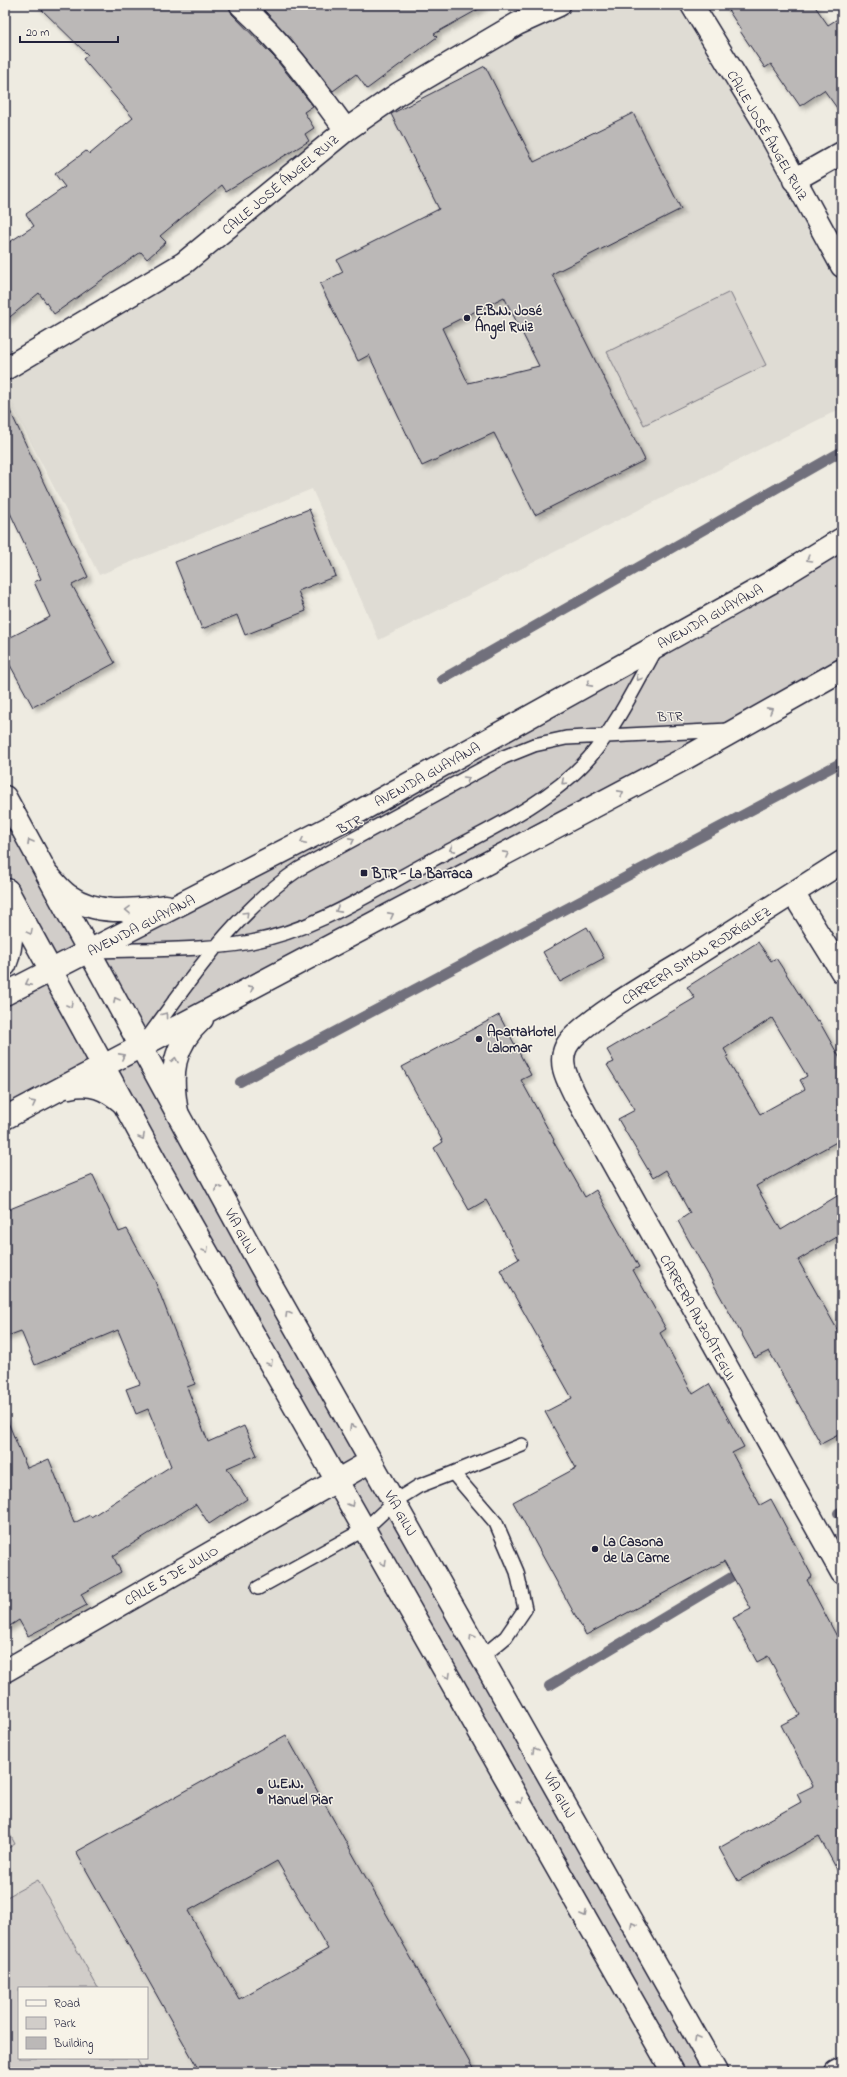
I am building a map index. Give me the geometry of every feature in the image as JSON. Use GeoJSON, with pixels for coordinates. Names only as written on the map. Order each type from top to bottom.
{"type":"FeatureCollection","features":[{"type":"Feature","properties":{"kind":"main road"},"geometry":{"type":"LineString","coordinates":[[241,5],[268,30],[296,62],[346,130]]}},
{"type":"Feature","properties":{"kind":"main road","name":"CALLE JOSÉ ÁNGEL RUIZ"},"geometry":{"type":"LineString","coordinates":[[5,369],[184,263],[346,130],[437,70],[517,24],[559,5]]}},
{"type":"Feature","properties":{"kind":"main road","name":"CALLE JOSÉ ÁNGEL RUIZ"},"geometry":{"type":"LineString","coordinates":[[692,5],[763,121],[842,266]]}},
{"type":"Feature","properties":{"kind":"main road"},"geometry":{"type":"LineString","coordinates":[[794,180],[842,153]]}},
{"type":"Feature","properties":{"kind":"main road","name":"AVENIDA GUAYANA"},"geometry":{"type":"LineString","coordinates":[[5,994],[342,821],[770,583],[842,539]]}},
{"type":"Feature","properties":{"kind":"main road"},"geometry":{"type":"LineString","coordinates":[[5,1118],[444,887],[736,730],[842,670]]}},
{"type":"Feature","properties":{"kind":"main road"},"geometry":{"type":"LineString","coordinates":[[5,797],[49,876],[68,896],[82,904],[105,909],[133,910],[181,904]]}},
{"type":"Feature","properties":{"kind":"main road","name":"CARRERA SIMÓN RODRÍGUEZ"},"geometry":{"type":"LineString","coordinates":[[562,1058],[566,1046],[577,1032],[630,996],[842,862]]}},
{"type":"Feature","properties":{"kind":"main road","name":"VÍA GILIJ"},"geometry":{"type":"LineString","coordinates":[[49,876],[177,1112],[371,1461],[483,1656],[716,2072]]}},
{"type":"Feature","properties":{"kind":"main road"},"geometry":{"type":"LineString","coordinates":[[5,965],[11,940],[12,920],[6,888]]}},
{"type":"Feature","properties":{"kind":"main road"},"geometry":{"type":"LineString","coordinates":[[6,888],[123,1103],[673,2072]]}},
{"type":"Feature","properties":{"kind":"main road"},"geometry":{"type":"LineString","coordinates":[[793,893],[842,972]]}},
{"type":"Feature","properties":{"kind":"main road"},"geometry":{"type":"LineString","coordinates":[[177,1112],[173,1092],[173,1075],[177,1053],[185,1037],[216,1006]]}},
{"type":"Feature","properties":{"kind":"main road","name":"CARRERA ANZOÁTEGUI"},"geometry":{"type":"LineString","coordinates":[[562,1058],[564,1072],[575,1095],[842,1573]]}},
{"type":"Feature","properties":{"kind":"main road"},"geometry":{"type":"LineString","coordinates":[[62,1088],[85,1084],[111,1092],[123,1103]]}},
{"type":"Feature","properties":{"kind":"main road","name":"CALLE 5 DE JULIO"},"geometry":{"type":"LineString","coordinates":[[5,1671],[371,1461]]}},
{"type":"Feature","properties":{"kind":"main road"},"geometry":{"type":"LineString","coordinates":[[836,2072],[842,2069]]}},
{"type":"Feature","properties":{"kind":"lane"},"geometry":{"type":"LineString","coordinates":[[89,952],[216,946],[270,938],[318,921],[478,836],[523,810],[562,784],[589,758],[606,734],[659,644]]}},
{"type":"Feature","properties":{"kind":"lane","name":"BTR"},"geometry":{"type":"LineString","coordinates":[[141,1046],[216,946],[265,895],[299,870],[504,757],[534,745],[566,738],[606,734],[736,730]]}},
{"type":"Feature","properties":{"kind":"lane"},"geometry":{"type":"LineString","coordinates":[[258,1588],[365,1529],[395,1502],[419,1486],[522,1445]]}},
{"type":"Feature","properties":{"kind":"lane"},"geometry":{"type":"LineString","coordinates":[[453,1473],[496,1523],[517,1572],[525,1609],[506,1637],[483,1656]]}},
{"type":"Feature","properties":{"kind":"shaded area","name":"E.B.N. José Ángel Ruiz"},"geometry":{"type":"Polygon","coordinates":[[[559,5],[692,5],[842,269],[842,408],[379,640],[312,489],[99,575],[5,392],[5,369],[122,301],[362,119],[559,5]]]}},
{"type":"Feature","properties":{"kind":"shaded area","name":"U.E.N. Manuel Piar"},"geometry":{"type":"Polygon","coordinates":[[[337,1480],[673,2072],[5,2072],[5,1671],[337,1480]]]}},
{"type":"Feature","properties":{"kind":"green space"},"geometry":{"type":"Polygon","coordinates":[[[730,292],[766,365],[644,425],[607,352],[730,292]]]}},
{"type":"Feature","properties":{"kind":"green space"},"geometry":{"type":"Polygon","coordinates":[[[842,539],[842,670],[141,1046],[716,2072],[673,2072],[104,1066],[5,1118],[5,994],[51,971],[5,885],[5,798],[89,951],[842,539]],[[89,952],[52,971],[103,1066],[141,1046],[89,952]]]}},
{"type":"Feature","properties":{"kind":"green space"},"geometry":{"type":"Polygon","coordinates":[[[5,1825],[15,1844],[5,1850],[5,1825]]]}},
{"type":"Feature","properties":{"kind":"green space"},"geometry":{"type":"Polygon","coordinates":[[[38,1880],[97,1987],[18,1987],[18,2059],[137,2059],[144,2072],[5,2072],[5,1898],[38,1880]]]}},
{"type":"Feature","properties":{"kind":"building"},"geometry":{"type":"Polygon","coordinates":[[[37,5],[229,5],[232,14],[274,57],[313,106],[304,112],[314,128],[305,134],[309,141],[226,191],[222,185],[160,236],[166,242],[147,259],[141,252],[54,314],[39,293],[5,321],[5,245],[34,226],[26,214],[65,187],[55,174],[86,151],[90,154],[133,118],[83,59],[88,55],[37,5]]]}},
{"type":"Feature","properties":{"kind":"building"},"geometry":{"type":"Polygon","coordinates":[[[259,5],[486,5],[434,34],[437,37],[367,89],[356,74],[333,91],[293,41],[259,5]]]}},
{"type":"Feature","properties":{"kind":"building"},"geometry":{"type":"Polygon","coordinates":[[[725,5],[814,5],[828,25],[842,16],[842,115],[824,90],[800,106],[771,64],[765,68],[740,31],[741,30],[725,5]]]}},
{"type":"Feature","properties":{"kind":"building"},"geometry":{"type":"Polygon","coordinates":[[[485,66],[534,162],[633,113],[681,209],[552,274],[645,460],[535,515],[494,433],[422,466],[369,355],[358,361],[320,284],[343,272],[337,260],[439,209],[391,114],[485,66]],[[504,297],[442,328],[468,383],[539,366],[504,297]]]}},
{"type":"Feature","properties":{"kind":"building"},"geometry":{"type":"Polygon","coordinates":[[[5,400],[88,577],[72,585],[115,663],[33,707],[5,656],[5,640],[50,617],[34,582],[41,579],[5,502],[5,400]]]}},
{"type":"Feature","properties":{"kind":"building"},"geometry":{"type":"Polygon","coordinates":[[[309,509],[336,576],[298,591],[306,611],[245,635],[237,615],[202,629],[175,562],[309,509]]]}},
{"type":"Feature","properties":{"kind":"building"},"geometry":{"type":"Polygon","coordinates":[[[587,927],[604,958],[560,982],[543,952],[587,927]]]}},
{"type":"Feature","properties":{"kind":"building"},"geometry":{"type":"Polygon","coordinates":[[[758,942],[771,961],[776,958],[817,1022],[819,1021],[842,1062],[842,1139],[756,1186],[781,1230],[842,1193],[842,1234],[798,1260],[842,1338],[842,1433],[821,1444],[769,1351],[755,1358],[678,1221],[690,1213],[666,1170],[653,1178],[618,1119],[635,1110],[607,1065],[614,1062],[607,1050],[695,998],[687,987],[758,942]],[[772,1018],[724,1049],[728,1056],[726,1057],[760,1114],[805,1089],[800,1080],[807,1076],[772,1018]]]}},
{"type":"Feature","properties":{"kind":"building"},"geometry":{"type":"Polygon","coordinates":[[[499,1015],[531,1075],[521,1080],[554,1140],[553,1141],[585,1197],[596,1190],[639,1267],[633,1270],[666,1329],[660,1333],[693,1394],[709,1384],[744,1447],[732,1453],[760,1505],[771,1499],[812,1576],[807,1580],[842,1646],[842,1879],[819,1836],[738,1881],[719,1848],[801,1802],[797,1794],[813,1786],[781,1725],[800,1715],[768,1656],[757,1662],[733,1618],[751,1609],[724,1561],[586,1635],[513,1502],[576,1468],[545,1412],[572,1398],[500,1270],[519,1259],[486,1200],[469,1210],[434,1148],[443,1142],[402,1067],[499,1015]]]}},
{"type":"Feature","properties":{"kind":"building"},"geometry":{"type":"Polygon","coordinates":[[[93,1175],[119,1232],[127,1229],[155,1281],[195,1384],[187,1387],[208,1442],[244,1426],[257,1455],[227,1468],[247,1499],[209,1524],[196,1504],[113,1556],[121,1572],[81,1594],[87,1605],[28,1636],[19,1620],[5,1629],[5,1415],[27,1468],[49,1459],[74,1523],[90,1515],[91,1517],[171,1466],[148,1409],[136,1414],[126,1389],[140,1384],[118,1330],[35,1365],[21,1331],[5,1337],[5,1211],[93,1175]]]}},
{"type":"Feature","properties":{"kind":"building"},"geometry":{"type":"Polygon","coordinates":[[[286,1735],[475,2072],[200,2072],[76,1852],[286,1735]],[[277,1861],[188,1911],[239,1999],[328,1949],[277,1861]]]}},
{"type":"Feature","properties":{"kind":"waterway"},"geometry":{"type":"LineString","coordinates":[[442,679],[842,451]]}},
{"type":"Feature","properties":{"kind":"waterway"},"geometry":{"type":"LineString","coordinates":[[240,1082],[842,762]]}},
{"type":"Feature","properties":{"kind":"waterway"},"geometry":{"type":"LineString","coordinates":[[838,1513],[842,1511]]}},
{"type":"Feature","properties":{"kind":"waterway"},"geometry":{"type":"LineString","coordinates":[[549,1686],[743,1570]]}},
{"type":"Feature","properties":{"kind":"place","name":"E.B.N. José Ángel Ruiz"},"geometry":{"type":"Point","coordinates":[467,318]}},
{"type":"Feature","properties":{"kind":"place","name":"BTR - La Barraca"},"geometry":{"type":"Point","coordinates":[364,873]}},
{"type":"Feature","properties":{"kind":"place","name":"ApartaHotel Lalomar"},"geometry":{"type":"Point","coordinates":[479,1039]}},
{"type":"Feature","properties":{"kind":"place","name":"La Casona de La Carne"},"geometry":{"type":"Point","coordinates":[595,1549]}},
{"type":"Feature","properties":{"kind":"place","name":"U.E.N. Manuel Piar"},"geometry":{"type":"Point","coordinates":[260,1791]}}]}
